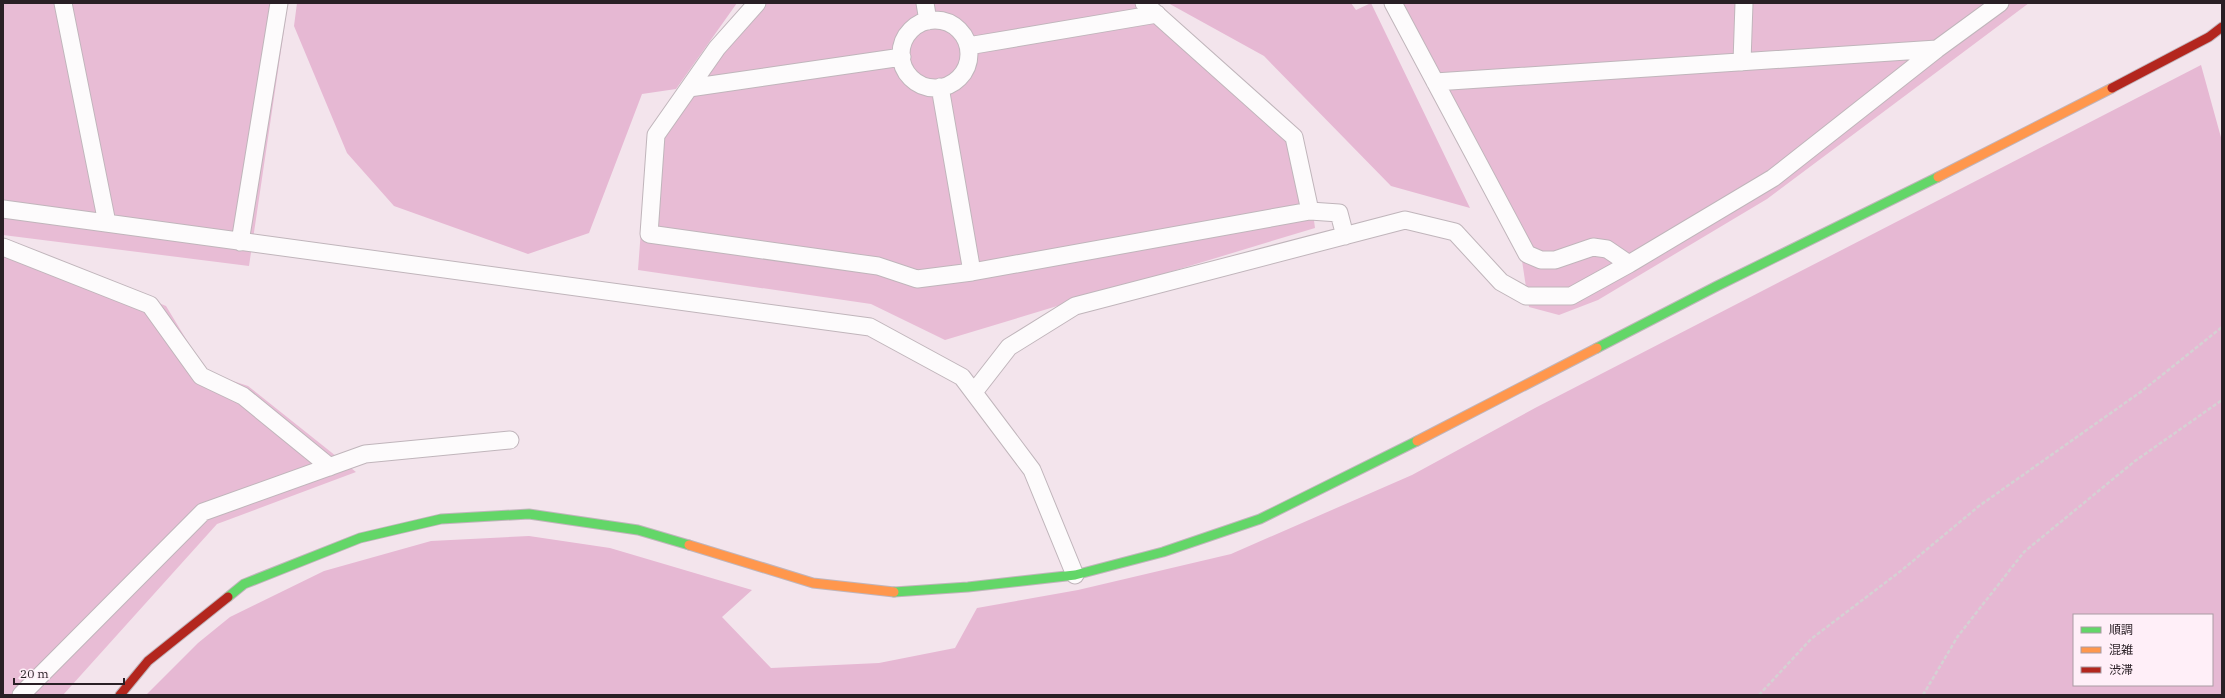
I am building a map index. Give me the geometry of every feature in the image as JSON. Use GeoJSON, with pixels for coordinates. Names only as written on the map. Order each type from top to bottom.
{"type":"FeatureCollection","features":[{"type":"Feature","properties":{"kind":"street"},"geometry":{"type":"LineString","coordinates":[[120,695],[148,661],[244,584],[360,538],[441,519],[529,514],[638,530],[814,583],[889,592],[968,587],[1075,575],[1163,552],[1260,519],[1362,470],[1717,286],[2000,147],[2209,38],[2222,27]]}},
{"type":"Feature","properties":{"kind":"lane"},"geometry":{"type":"LineString","coordinates":[[63,3],[107,223]]}},
{"type":"Feature","properties":{"kind":"lane"},"geometry":{"type":"LineString","coordinates":[[240,242],[279,3]]}},
{"type":"Feature","properties":{"kind":"lane"},"geometry":{"type":"LineString","coordinates":[[757,3],[718,48],[656,135],[649,234],[878,266],[916,279],[972,272],[1310,211],[1339,213],[1345,236]]}},
{"type":"Feature","properties":{"kind":"lane"},"geometry":{"type":"LineString","coordinates":[[925,3],[928,21]]}},
{"type":"Feature","properties":{"kind":"lane"},"geometry":{"type":"LineString","coordinates":[[1393,3],[1527,254],[1541,260],[1555,260],[1593,247],[1607,249],[1629,264]]}},
{"type":"Feature","properties":{"kind":"lane"},"geometry":{"type":"LineString","coordinates":[[1742,62],[1744,3]]}},
{"type":"Feature","properties":{"kind":"lane"},"geometry":{"type":"LineString","coordinates":[[974,392],[1010,347],[1075,306],[1405,220],[1455,232],[1501,282],[1526,296],[1571,296],[1629,264],[1773,178],[1937,49],[2000,3]]}},
{"type":"Feature","properties":{"kind":"lane"},"geometry":{"type":"LineString","coordinates":[[968,46],[1150,8],[1294,137],[1310,211]]}},
{"type":"Feature","properties":{"kind":"lane"},"geometry":{"type":"LineString","coordinates":[[940,20],[950,24],[960,31],[968,46],[968,63],[963,73],[955,82],[944,87],[933,88],[914,80],[906,72],[902,57],[904,41],[909,32],[918,25],[928,21],[940,20]]}},
{"type":"Feature","properties":{"kind":"lane"},"geometry":{"type":"LineString","coordinates":[[1435,82],[1937,49]]}},
{"type":"Feature","properties":{"kind":"lane"},"geometry":{"type":"LineString","coordinates":[[689,88],[902,57]]}},
{"type":"Feature","properties":{"kind":"lane"},"geometry":{"type":"LineString","coordinates":[[940,87],[972,272]]}},
{"type":"Feature","properties":{"kind":"lane"},"geometry":{"type":"LineString","coordinates":[[3,210],[870,327],[962,377],[1032,470],[1075,575]]}},
{"type":"Feature","properties":{"kind":"lane"},"geometry":{"type":"LineString","coordinates":[[3,247],[150,304],[201,376],[243,396],[330,467]]}},
{"type":"Feature","properties":{"kind":"lane"},"geometry":{"type":"LineString","coordinates":[[21,695],[203,512],[365,454],[510,440]]}},
{"type":"Feature","properties":{"kind":"path"},"geometry":{"type":"LineString","coordinates":[[1759,695],[1811,639],[1902,570],[1979,506],[2142,391],[2222,326]]}},
{"type":"Feature","properties":{"kind":"path"},"geometry":{"type":"LineString","coordinates":[[1923,695],[1958,636],[2024,552],[2135,461],[2222,400]]}},
{"type":"Feature","properties":{"kind":"shaded area"},"geometry":{"type":"Polygon","coordinates":[[[3,3],[288,3],[249,266],[3,235],[3,3]]]}},
{"type":"Feature","properties":{"kind":"shaded area"},"geometry":{"type":"Polygon","coordinates":[[[297,3],[737,3],[676,89],[642,94],[589,233],[528,254],[394,206],[347,153],[294,26],[297,3]]]}},
{"type":"Feature","properties":{"kind":"shaded area"},"geometry":{"type":"Polygon","coordinates":[[[746,3],[1155,3],[1302,132],[1315,228],[945,340],[871,304],[638,270],[648,136],[746,3]]]}},
{"type":"Feature","properties":{"kind":"shaded area"},"geometry":{"type":"Polygon","coordinates":[[[1168,3],[1351,3],[1356,10],[1371,3],[1470,208],[1391,186],[1264,56],[1168,3]]]}},
{"type":"Feature","properties":{"kind":"shaded area"},"geometry":{"type":"Polygon","coordinates":[[[1387,3],[2029,3],[1767,199],[1598,300],[1559,315],[1529,307],[1521,254],[1387,3]]]}},
{"type":"Feature","properties":{"kind":"shaded area"},"geometry":{"type":"Polygon","coordinates":[[[2201,65],[2222,141],[2222,695],[146,695],[198,643],[230,617],[324,571],[431,541],[529,536],[610,548],[752,590],[722,617],[771,668],[879,663],[955,648],[977,608],[1078,590],[1231,554],[1412,475],[1535,408],[2201,65]]]}},
{"type":"Feature","properties":{"kind":"shaded area"},"geometry":{"type":"Polygon","coordinates":[[[3,238],[166,306],[206,372],[248,386],[356,472],[217,524],[63,695],[3,695],[3,238]]]}},
{"type":"Feature","properties":{"kind":"traffic: fast"},"geometry":{"type":"LineString","coordinates":[[1597,348],[1717,286],[1938,177]]}},
{"type":"Feature","properties":{"kind":"traffic: fast"},"geometry":{"type":"LineString","coordinates":[[894,592],[968,587],[1075,575],[1163,552],[1260,519],[1417,441]]}},
{"type":"Feature","properties":{"kind":"traffic: fast"},"geometry":{"type":"LineString","coordinates":[[228,597],[244,584],[360,538],[441,519],[529,514],[638,530],[689,545]]}},
{"type":"Feature","properties":{"kind":"traffic: slow"},"geometry":{"type":"LineString","coordinates":[[1938,177],[2112,88]]}},
{"type":"Feature","properties":{"kind":"traffic: slow"},"geometry":{"type":"LineString","coordinates":[[1417,441],[1597,348]]}},
{"type":"Feature","properties":{"kind":"traffic: slow"},"geometry":{"type":"LineString","coordinates":[[689,545],[813,583],[894,592]]}},
{"type":"Feature","properties":{"kind":"traffic: jam"},"geometry":{"type":"LineString","coordinates":[[2112,88],[2209,37],[2222,27]]}},
{"type":"Feature","properties":{"kind":"traffic: jam"},"geometry":{"type":"LineString","coordinates":[[120,695],[148,661],[228,597]]}}]}
